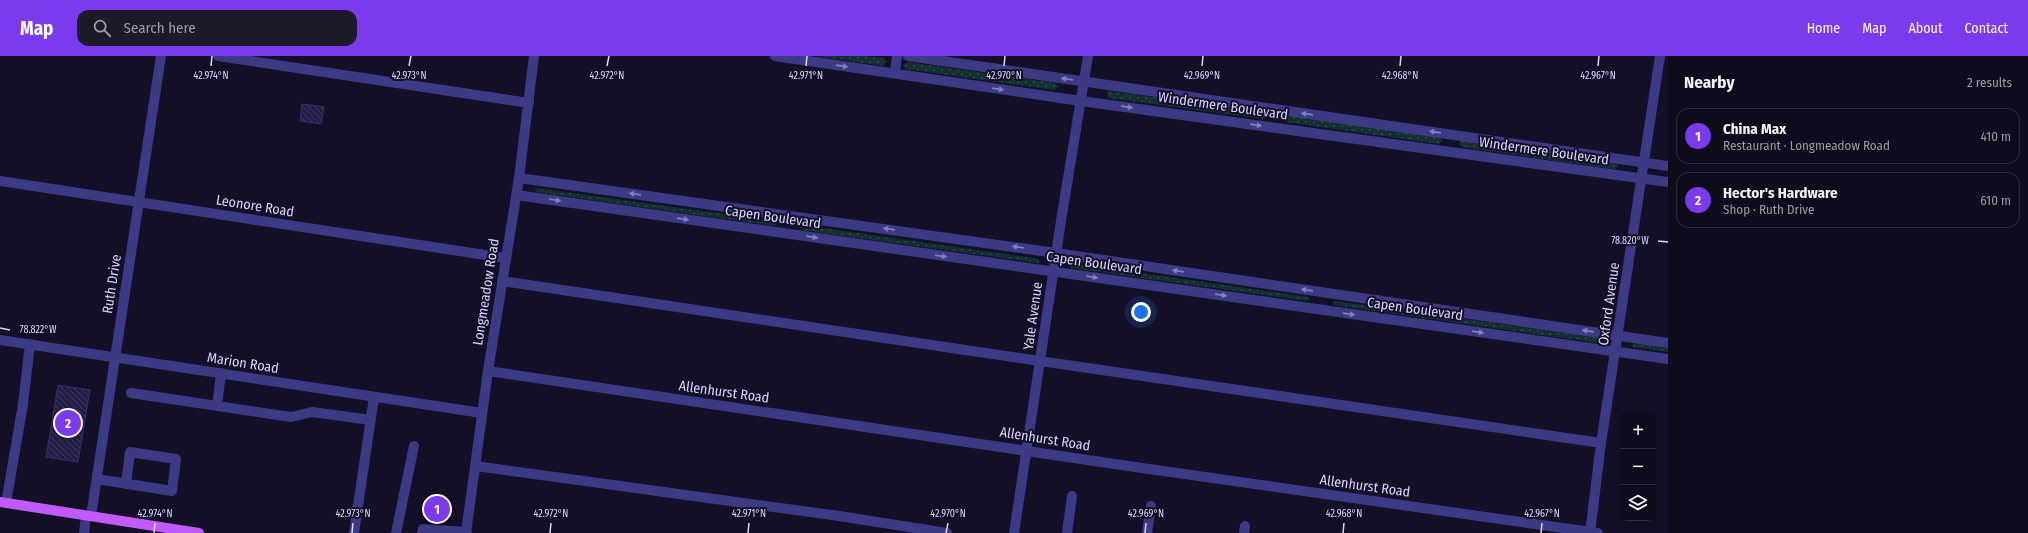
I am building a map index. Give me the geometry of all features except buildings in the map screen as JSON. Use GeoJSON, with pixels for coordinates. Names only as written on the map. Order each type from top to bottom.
{"type":"FeatureCollection","features":[{"type":"Feature","properties":{"kind":"main road"},"geometry":{"type":"LineString","coordinates":[[3,503],[199,533]]}},
{"type":"Feature","properties":{"kind":"street","name":"Ruth Drive"},"geometry":{"type":"LineString","coordinates":[[84,533],[97,479],[161,56]]}},
{"type":"Feature","properties":{"kind":"street"},"geometry":{"type":"LineString","coordinates":[[218,56],[529,104]]}},
{"type":"Feature","properties":{"kind":"street","name":"Longmeadow Road"},"geometry":{"type":"LineString","coordinates":[[467,532],[488,371],[519,178],[534,56]]}},
{"type":"Feature","properties":{"kind":"street","name":"Windermere Boulevard"},"geometry":{"type":"LineString","coordinates":[[775,56],[1080,101],[1668,182]]}},
{"type":"Feature","properties":{"kind":"street"},"geometry":{"type":"LineString","coordinates":[[895,73],[897,56]]}},
{"type":"Feature","properties":{"kind":"street","name":"Windermere Boulevard"},"geometry":{"type":"LineString","coordinates":[[908,56],[1668,166]]}},
{"type":"Feature","properties":{"kind":"street","name":"Yale Avenue"},"geometry":{"type":"LineString","coordinates":[[1014,533],[1056,252],[1088,56]]}},
{"type":"Feature","properties":{"kind":"street","name":"Oxford Avenue"},"geometry":{"type":"LineString","coordinates":[[1592,533],[1601,443],[1660,56]]}},
{"type":"Feature","properties":{"kind":"street"},"geometry":{"type":"LineString","coordinates":[[1274,127],[1276,109]]}},
{"type":"Feature","properties":{"kind":"street"},"geometry":{"type":"LineString","coordinates":[[1449,152],[1452,134]]}},
{"type":"Feature","properties":{"kind":"street","name":"Capen Boulevard"},"geometry":{"type":"LineString","coordinates":[[519,178],[1056,252],[1668,343]]}},
{"type":"Feature","properties":{"kind":"street","name":"Leonore Road"},"geometry":{"type":"LineString","coordinates":[[0,181],[505,258]]}},
{"type":"Feature","properties":{"kind":"street","name":"Capen Boulevard"},"geometry":{"type":"LineString","coordinates":[[516,195],[1668,359]]}},
{"type":"Feature","properties":{"kind":"street"},"geometry":{"type":"LineString","coordinates":[[787,234],[789,215]]}},
{"type":"Feature","properties":{"kind":"street"},"geometry":{"type":"LineString","coordinates":[[502,281],[705,313],[1040,360],[1601,443]]}},
{"type":"Feature","properties":{"kind":"street"},"geometry":{"type":"LineString","coordinates":[[1319,309],[1322,292]]}},
{"type":"Feature","properties":{"kind":"street","name":"Marion Road"},"geometry":{"type":"LineString","coordinates":[[0,340],[482,413]]}},
{"type":"Feature","properties":{"kind":"street"},"geometry":{"type":"LineString","coordinates":[[3,503],[23,404],[30,344]]}},
{"type":"Feature","properties":{"kind":"street","name":"Allenhurst Road"},"geometry":{"type":"LineString","coordinates":[[488,371],[1592,533]]}},
{"type":"Feature","properties":{"kind":"street"},"geometry":{"type":"LineString","coordinates":[[217,406],[221,373]]}},
{"type":"Feature","properties":{"kind":"street"},"geometry":{"type":"LineString","coordinates":[[131,393],[292,417],[312,412],[371,420]]}},
{"type":"Feature","properties":{"kind":"street"},"geometry":{"type":"LineString","coordinates":[[354,533],[374,397]]}},
{"type":"Feature","properties":{"kind":"street"},"geometry":{"type":"LineString","coordinates":[[396,533],[414,446]]}},
{"type":"Feature","properties":{"kind":"street"},"geometry":{"type":"LineString","coordinates":[[97,479],[126,484],[172,491],[176,459],[130,452],[126,484]]}},
{"type":"Feature","properties":{"kind":"street"},"geometry":{"type":"LineString","coordinates":[[475,466],[839,516],[947,533]]}},
{"type":"Feature","properties":{"kind":"street"},"geometry":{"type":"LineString","coordinates":[[1067,533],[1072,496]]}},
{"type":"Feature","properties":{"kind":"street"},"geometry":{"type":"LineString","coordinates":[[1147,533],[1151,506]]}},
{"type":"Feature","properties":{"kind":"street"},"geometry":{"type":"LineString","coordinates":[[422,533],[423,529],[467,532]]}},
{"type":"Feature","properties":{"kind":"green space"},"geometry":{"type":"Polygon","coordinates":[[[816,56],[867,56],[884,58],[886,62],[883,66],[816,56]]]}},
{"type":"Feature","properties":{"kind":"green space"},"geometry":{"type":"Polygon","coordinates":[[[907,62],[1055,83],[1058,87],[1054,90],[906,69],[903,65],[907,62]]]}},
{"type":"Feature","properties":{"kind":"green space"},"geometry":{"type":"Polygon","coordinates":[[[1108,91],[1264,112],[1266,116],[1263,119],[1109,98],[1107,96],[1108,91]]]}},
{"type":"Feature","properties":{"kind":"green space"},"geometry":{"type":"Polygon","coordinates":[[[1286,115],[1440,137],[1442,141],[1439,144],[1286,122],[1283,118],[1286,115]]]}},
{"type":"Feature","properties":{"kind":"green space"},"geometry":{"type":"Polygon","coordinates":[[[1462,140],[1616,162],[1618,166],[1615,169],[1462,147],[1459,143],[1462,140]]]}},
{"type":"Feature","properties":{"kind":"green space"},"geometry":{"type":"Polygon","coordinates":[[[535,188],[775,221],[777,224],[775,226],[536,192],[535,188]]]}},
{"type":"Feature","properties":{"kind":"green space"},"geometry":{"type":"Polygon","coordinates":[[[802,225],[1039,259],[1039,263],[801,230],[799,227],[802,225]]]}},
{"type":"Feature","properties":{"kind":"green space"},"geometry":{"type":"Polygon","coordinates":[[[1071,263],[1308,297],[1310,299],[1308,301],[1071,268],[1069,265],[1071,263]]]}},
{"type":"Feature","properties":{"kind":"green space"},"geometry":{"type":"Polygon","coordinates":[[[1335,301],[1599,338],[1601,341],[1599,343],[1334,305],[1333,303],[1335,301]]]}},
{"type":"Feature","properties":{"kind":"green space"},"geometry":{"type":"Polygon","coordinates":[[[1634,343],[1668,348],[1668,352],[1633,347],[1632,345],[1634,343]]]}},
{"type":"Feature","properties":{"kind":"place","name":"Hector's Hardware"},"geometry":{"type":"Point","coordinates":[68,423]}},
{"type":"Feature","properties":{"kind":"place","name":"China Max"},"geometry":{"type":"Point","coordinates":[437,509]}}]}
